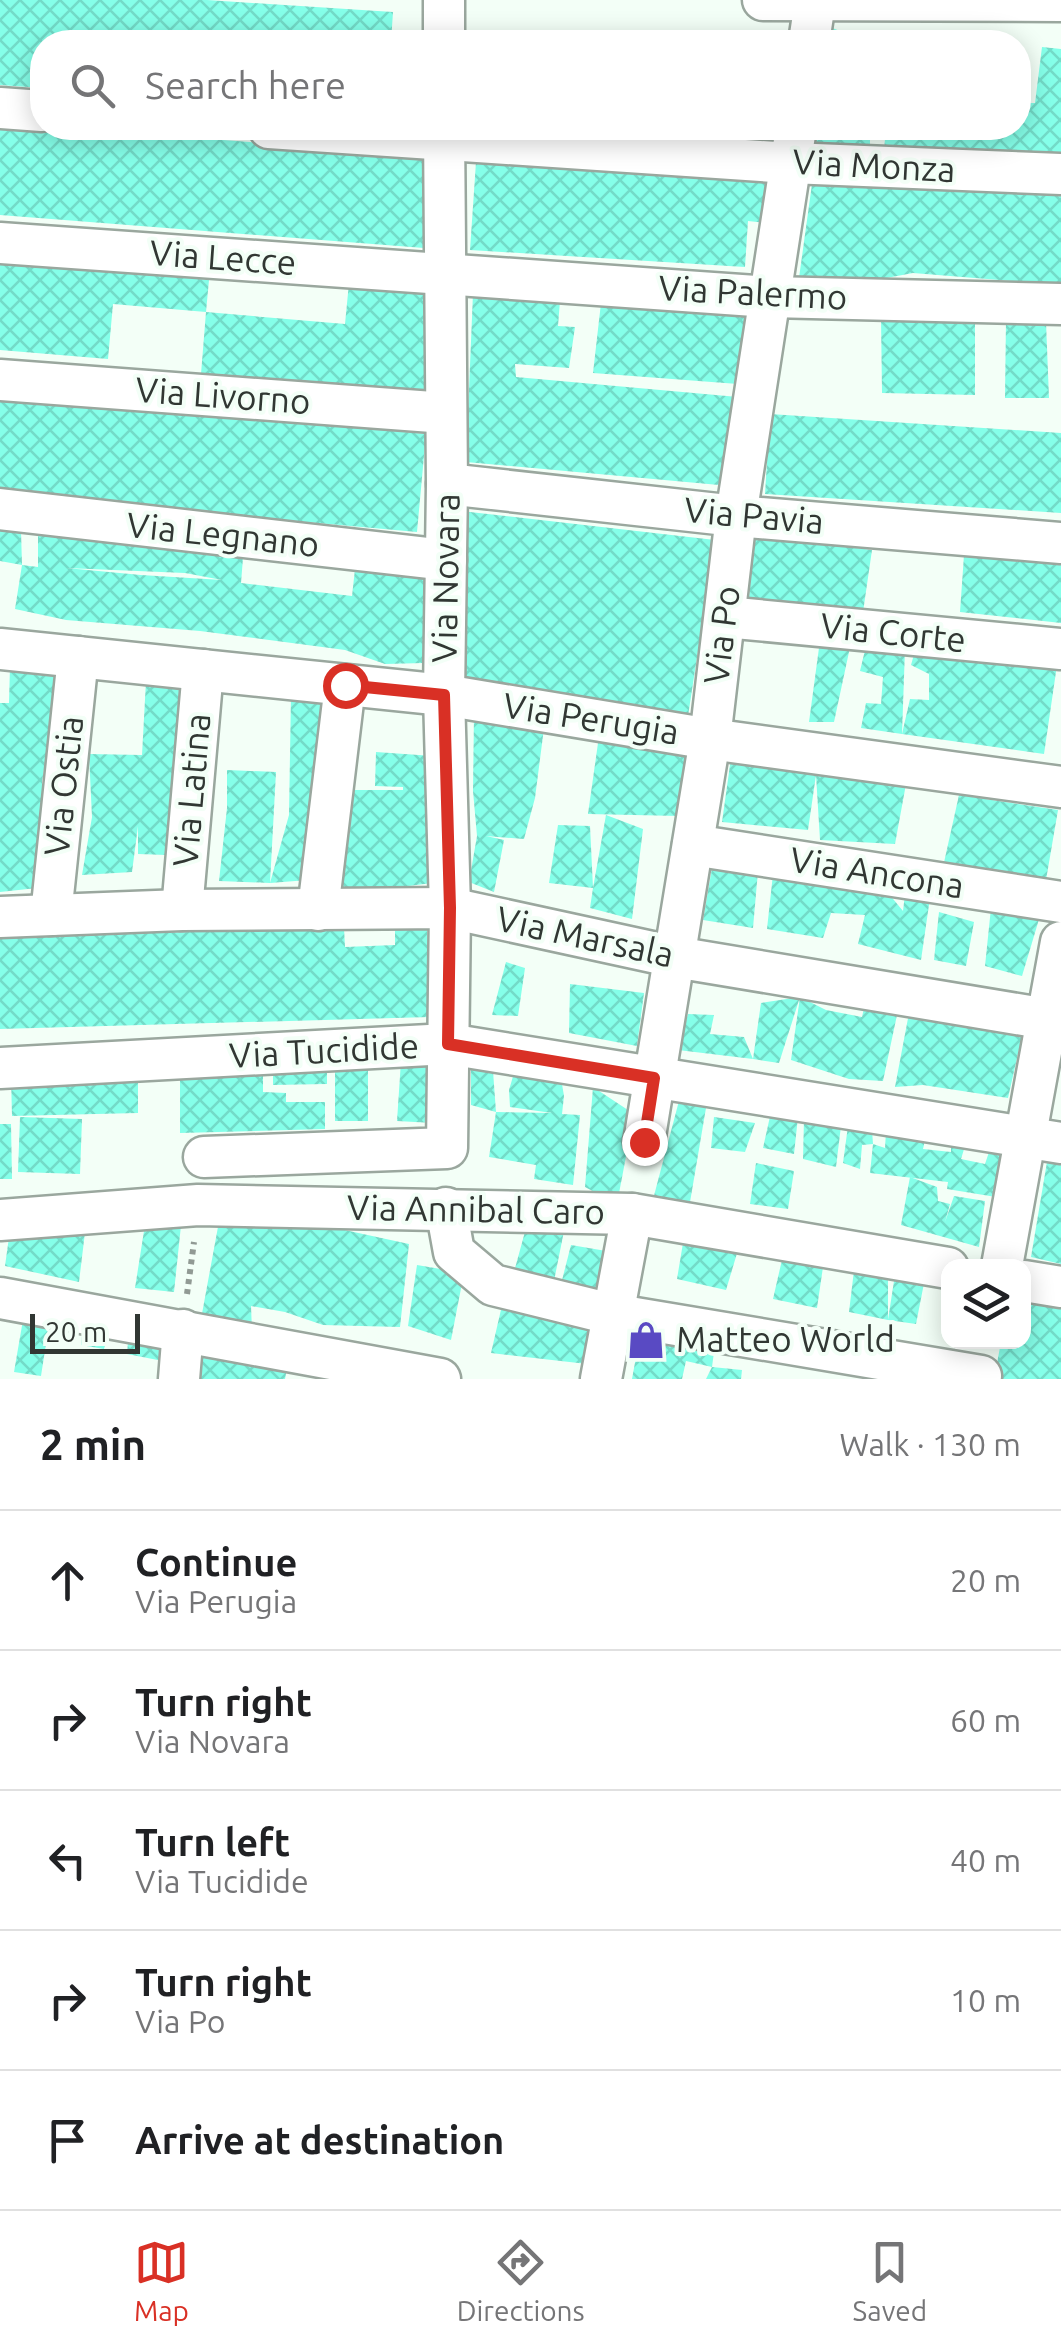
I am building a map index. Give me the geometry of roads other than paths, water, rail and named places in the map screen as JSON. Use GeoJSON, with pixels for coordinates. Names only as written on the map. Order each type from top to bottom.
{"type":"FeatureCollection","features":[{"type":"Feature","properties":{"kind":"street"},"geometry":{"type":"LineString","coordinates":[[444,0],[444,30]]}},
{"type":"Feature","properties":{"kind":"street"},"geometry":{"type":"LineString","coordinates":[[763,0],[1061,1]]}},
{"type":"Feature","properties":{"kind":"street"},"geometry":{"type":"LineString","coordinates":[[811,30],[815,2]]}},
{"type":"Feature","properties":{"kind":"street"},"geometry":{"type":"LineString","coordinates":[[0,108],[30,110]]}},
{"type":"Feature","properties":{"kind":"street","name":"Via Novara"},"geometry":{"type":"LineString","coordinates":[[444,140],[444,695],[450,908],[447,1148]]}},
{"type":"Feature","properties":{"kind":"street","name":"Via Monza"},"geometry":{"type":"LineString","coordinates":[[634,140],[793,145],[1061,174]]}},
{"type":"Feature","properties":{"kind":"street","name":"Via Po"},"geometry":{"type":"LineString","coordinates":[[644,1142],[710,739],[736,516],[793,145]]}},
{"type":"Feature","properties":{"kind":"street","name":"Via Lecce"},"geometry":{"type":"LineString","coordinates":[[0,243],[446,273]]}},
{"type":"Feature","properties":{"kind":"street","name":"Via Palermo"},"geometry":{"type":"LineString","coordinates":[[446,273],[770,297],[1061,304]]}},
{"type":"Feature","properties":{"kind":"street","name":"Via Livorno"},"geometry":{"type":"LineString","coordinates":[[0,380],[446,412]]}},
{"type":"Feature","properties":{"kind":"street","name":"Via Pavia"},"geometry":{"type":"LineString","coordinates":[[447,484],[736,516],[1061,543]]}},
{"type":"Feature","properties":{"kind":"street","name":"Via Legnano"},"geometry":{"type":"LineString","coordinates":[[0,509],[446,560]]}},
{"type":"Feature","properties":{"kind":"street","name":"Via Corte"},"geometry":{"type":"LineString","coordinates":[[724,617],[1061,650]]}},
{"type":"Feature","properties":{"kind":"street","name":"Via Perugia"},"geometry":{"type":"LineString","coordinates":[[0,649],[444,695],[710,739],[1061,786]]}},
{"type":"Feature","properties":{"kind":"street","name":"Via Ostia"},"geometry":{"type":"LineString","coordinates":[[51,915],[78,657]]}},
{"type":"Feature","properties":{"kind":"street","name":"Via Latina"},"geometry":{"type":"LineString","coordinates":[[182,910],[203,670]]}},
{"type":"Feature","properties":{"kind":"street"},"geometry":{"type":"LineString","coordinates":[[318,910],[345,685]]}},
{"type":"Feature","properties":{"kind":"street","name":"Via Ancona"},"geometry":{"type":"LineString","coordinates":[[693,845],[1061,902]]}},
{"type":"Feature","properties":{"kind":"street","name":"Via Marsala"},"geometry":{"type":"LineString","coordinates":[[0,917],[182,910],[450,908],[674,957],[1047,1018]]}},
{"type":"Feature","properties":{"kind":"street"},"geometry":{"type":"LineString","coordinates":[[1004,1259],[1043,1141],[1047,1018],[1061,942]]}},
{"type":"Feature","properties":{"kind":"street","name":"Via Tucidide"},"geometry":{"type":"LineString","coordinates":[[0,1068],[448,1044],[1043,1141]]}},
{"type":"Feature","properties":{"kind":"street","name":"Via Annibal Caro"},"geometry":{"type":"LineString","coordinates":[[204,1157],[447,1148]]}},
{"type":"Feature","properties":{"kind":"street","name":"Via Annibal Caro"},"geometry":{"type":"LineString","coordinates":[[0,1220],[198,1205],[632,1214],[941,1267]]}},
{"type":"Feature","properties":{"kind":"street"},"geometry":{"type":"LineString","coordinates":[[446,1208],[454,1252],[493,1284],[611,1314],[983,1366]]}},
{"type":"Feature","properties":{"kind":"street"},"geometry":{"type":"LineString","coordinates":[[601,1379],[632,1214]]}},
{"type":"Feature","properties":{"kind":"street"},"geometry":{"type":"LineString","coordinates":[[1031,1282],[1061,1287]]}},
{"type":"Feature","properties":{"kind":"street"},"geometry":{"type":"LineString","coordinates":[[0,1298],[440,1379]]}},
{"type":"Feature","properties":{"kind":"street"},"geometry":{"type":"LineString","coordinates":[[179,1379],[183,1330]]}},
{"type":"Feature","properties":{"kind":"place","name":"Matteo World"},"geometry":{"type":"Point","coordinates":[646,1340]}}]}
